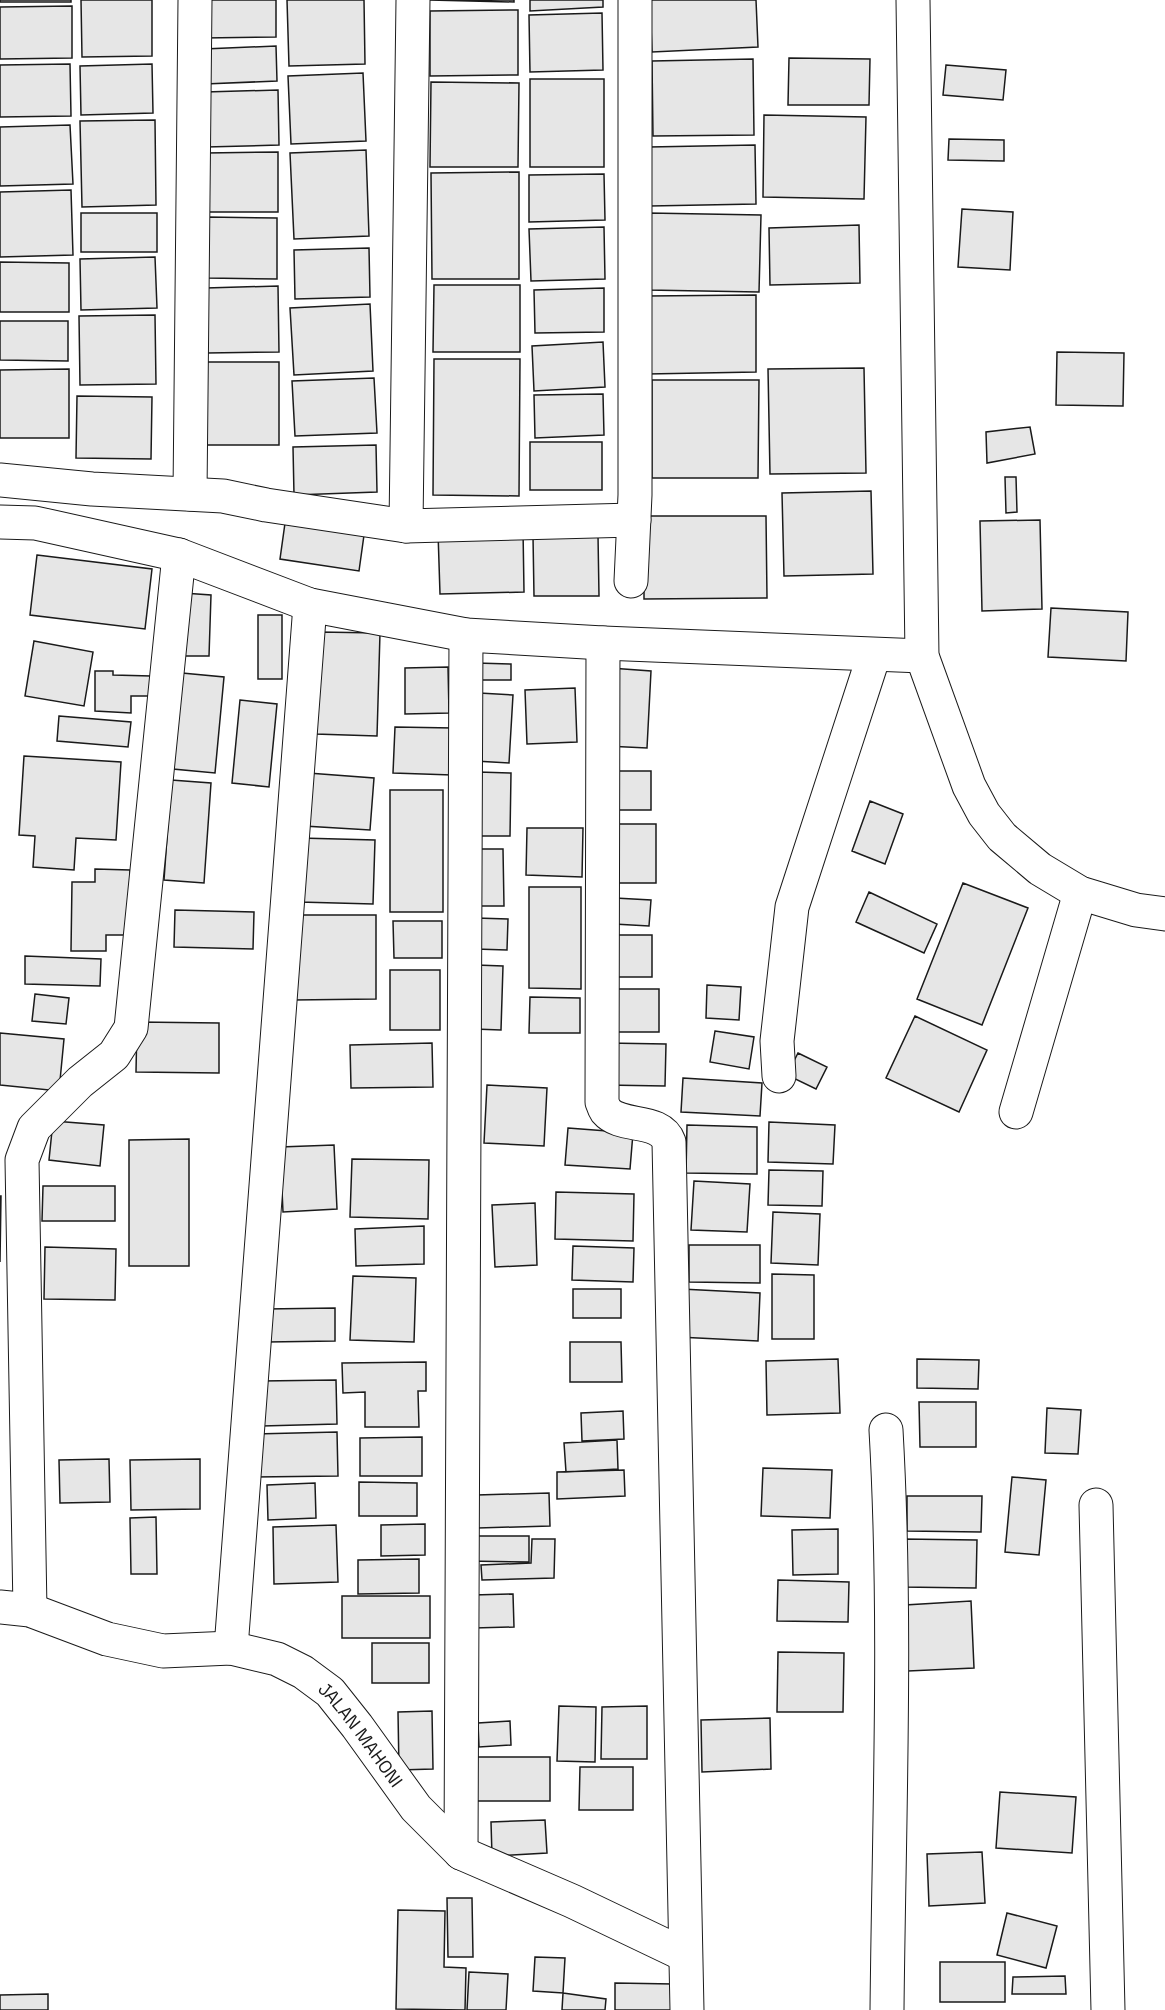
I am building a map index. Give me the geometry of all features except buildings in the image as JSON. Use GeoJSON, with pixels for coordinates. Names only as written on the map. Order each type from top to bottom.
{"type":"FeatureCollection","features":[{"type":"Feature","properties":{"kind":"street"},"geometry":{"type":"LineString","coordinates":[[190,494],[195,0]]}},
{"type":"Feature","properties":{"kind":"street"},"geometry":{"type":"LineString","coordinates":[[406,526],[413,0]]}},
{"type":"Feature","properties":{"kind":"street"},"geometry":{"type":"LineString","coordinates":[[631,581],[634,520],[635,0]]}},
{"type":"Feature","properties":{"kind":"street"},"geometry":{"type":"LineString","coordinates":[[913,0],[922,656],[969,786],[984,814],[1002,837],[1040,869],[1080,893],[1136,910],[1165,914]]}},
{"type":"Feature","properties":{"kind":"street"},"geometry":{"type":"LineString","coordinates":[[0,480],[92,489],[222,496],[266,505],[406,526],[634,520]]}},
{"type":"Feature","properties":{"kind":"street"},"geometry":{"type":"LineString","coordinates":[[0,522],[35,523],[179,555],[310,605],[466,635],[922,656]]}},
{"type":"Feature","properties":{"kind":"street"},"geometry":{"type":"LineString","coordinates":[[15,1608],[22,1160],[34,1128],[80,1082],[114,1055],[131,1028],[179,555]]}},
{"type":"Feature","properties":{"kind":"street"},"geometry":{"type":"LineString","coordinates":[[231,1648],[310,605]]}},
{"type":"Feature","properties":{"kind":"street"},"geometry":{"type":"LineString","coordinates":[[461,1853],[466,635]]}},
{"type":"Feature","properties":{"kind":"street"},"geometry":{"type":"LineString","coordinates":[[603,643],[602,1102],[606,1111],[616,1118],[659,1130],[666,1135],[669,1142],[687,2010]]}},
{"type":"Feature","properties":{"kind":"street"},"geometry":{"type":"LineString","coordinates":[[779,1076],[777,1041],[792,907],[874,655]]}},
{"type":"Feature","properties":{"kind":"street"},"geometry":{"type":"LineString","coordinates":[[1017,1112],[1080,893]]}},
{"type":"Feature","properties":{"kind":"street"},"geometry":{"type":"LineString","coordinates":[[886,1430],[890,1492],[892,1614],[887,2010]]}},
{"type":"Feature","properties":{"kind":"street"},"geometry":{"type":"LineString","coordinates":[[1096,1505],[1108,2010]]}},
{"type":"Feature","properties":{"kind":"street","name":"JALAN MAHONI"},"geometry":{"type":"LineString","coordinates":[[15,1608],[107,1639],[163,1651],[231,1648],[277,1659],[303,1672],[330,1692],[416,1808],[461,1853],[572,1901],[685,1955]]}}]}
